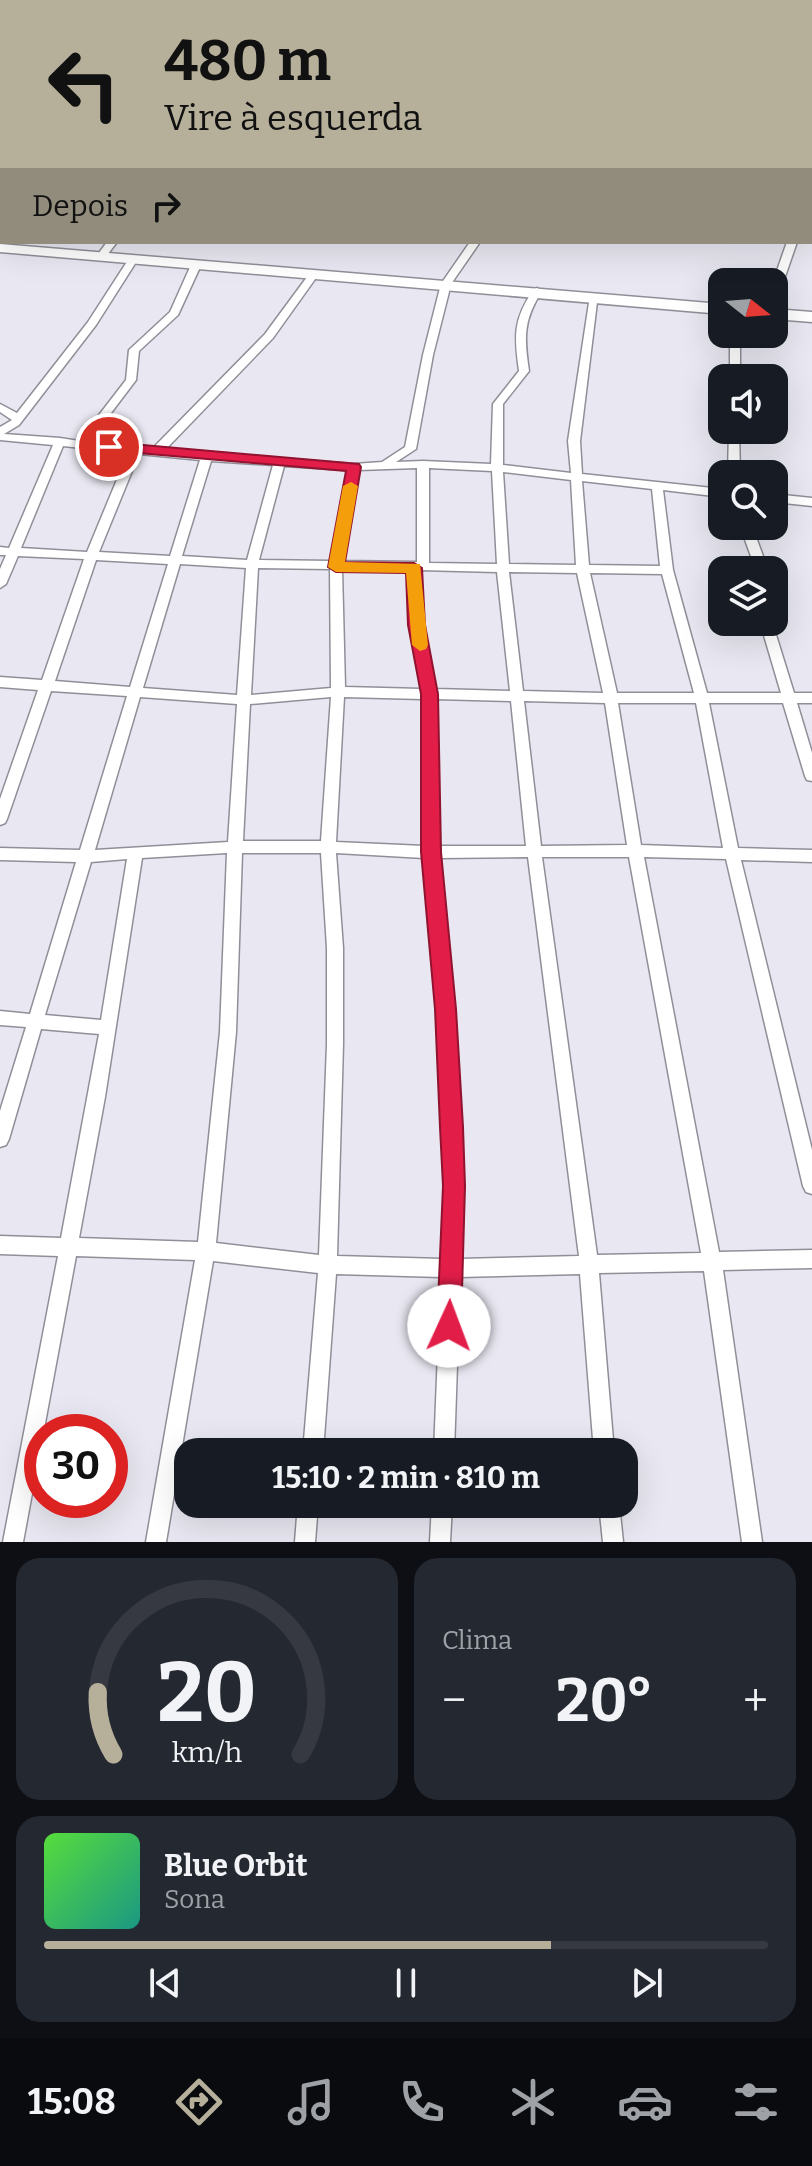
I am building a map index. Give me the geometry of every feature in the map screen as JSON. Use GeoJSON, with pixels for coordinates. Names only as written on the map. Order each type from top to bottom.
{"type":"FeatureCollection","features":[{"type":"Feature","properties":{"kind":"main road"},"geometry":{"type":"LineString","coordinates":[[0,248],[708,308]]}},
{"type":"Feature","properties":{"kind":"main road"},"geometry":{"type":"LineString","coordinates":[[788,315],[812,317]]}},
{"type":"Feature","properties":{"kind":"street"},"geometry":{"type":"LineString","coordinates":[[101,257],[111,244]]}},
{"type":"Feature","properties":{"kind":"street"},"geometry":{"type":"LineString","coordinates":[[370,467],[395,460],[410,449],[428,355],[446,284],[474,244]]}},
{"type":"Feature","properties":{"kind":"street"},"geometry":{"type":"LineString","coordinates":[[783,268],[791,244]]}},
{"type":"Feature","properties":{"kind":"street"},"geometry":{"type":"LineString","coordinates":[[0,434],[18,419],[92,323],[133,259]]}},
{"type":"Feature","properties":{"kind":"street"},"geometry":{"type":"LineString","coordinates":[[83,443],[131,380],[134,350],[174,313],[196,265]]}},
{"type":"Feature","properties":{"kind":"street"},"geometry":{"type":"LineString","coordinates":[[156,452],[269,336],[313,275]]}},
{"type":"Feature","properties":{"kind":"street"},"geometry":{"type":"LineString","coordinates":[[537,291],[523,311],[518,333],[524,371],[498,404],[497,468],[503,569],[534,850],[589,1265],[603,1438]]}},
{"type":"Feature","properties":{"kind":"street"},"geometry":{"type":"LineString","coordinates":[[595,296],[574,441],[583,571],[611,698],[635,851],[712,1261],[752,1542]]}},
{"type":"Feature","properties":{"kind":"street"},"geometry":{"type":"LineString","coordinates":[[0,407],[18,419]]}},
{"type":"Feature","properties":{"kind":"street"},"geometry":{"type":"LineString","coordinates":[[0,434],[206,457],[354,467],[423,464],[497,468],[708,491]]}},
{"type":"Feature","properties":{"kind":"street"},"geometry":{"type":"LineString","coordinates":[[0,584],[7,551],[60,441]]}},
{"type":"Feature","properties":{"kind":"street"},"geometry":{"type":"LineString","coordinates":[[0,819],[92,555],[135,450]]}},
{"type":"Feature","properties":{"kind":"street"},"geometry":{"type":"LineString","coordinates":[[0,1139],[206,457]]}},
{"type":"Feature","properties":{"kind":"street"},"geometry":{"type":"LineString","coordinates":[[156,1542],[206,1251],[228,1032],[235,847],[252,564],[279,462]]}},
{"type":"Feature","properties":{"kind":"street"},"geometry":{"type":"LineString","coordinates":[[423,464],[416,625],[429,694],[431,852],[446,1009],[454,1186],[445,1438]]}},
{"type":"Feature","properties":{"kind":"street"},"geometry":{"type":"LineString","coordinates":[[314,1438],[328,1265],[335,1030],[335,948],[328,847],[338,692],[336,567],[354,467]]}},
{"type":"Feature","properties":{"kind":"street"},"geometry":{"type":"LineString","coordinates":[[657,485],[667,570],[702,699],[732,855],[812,1186]]}},
{"type":"Feature","properties":{"kind":"street"},"geometry":{"type":"LineString","coordinates":[[788,499],[812,502]]}},
{"type":"Feature","properties":{"kind":"street"},"geometry":{"type":"LineString","coordinates":[[7,551],[336,567],[667,570]]}},
{"type":"Feature","properties":{"kind":"street"},"geometry":{"type":"LineString","coordinates":[[770,636],[812,776]]}},
{"type":"Feature","properties":{"kind":"street"},"geometry":{"type":"LineString","coordinates":[[0,682],[245,700],[338,692],[611,698],[812,698]]}},
{"type":"Feature","properties":{"kind":"street"},"geometry":{"type":"LineString","coordinates":[[0,854],[86,856],[235,847],[328,847],[431,852],[635,851],[812,856]]}},
{"type":"Feature","properties":{"kind":"street"},"geometry":{"type":"LineString","coordinates":[[13,1542],[107,1028],[135,854]]}},
{"type":"Feature","properties":{"kind":"street"},"geometry":{"type":"LineString","coordinates":[[0,1018],[107,1028]]}},
{"type":"Feature","properties":{"kind":"street"},"geometry":{"type":"LineString","coordinates":[[0,1245],[206,1251],[328,1265],[452,1268],[812,1259]]}},
{"type":"Feature","properties":{"kind":"street"},"geometry":{"type":"LineString","coordinates":[[305,1542],[307,1518]]}},
{"type":"Feature","properties":{"kind":"street"},"geometry":{"type":"LineString","coordinates":[[440,1542],[441,1518]]}},
{"type":"Feature","properties":{"kind":"street"},"geometry":{"type":"LineString","coordinates":[[610,1518],[613,1542]]}},
{"type":"Feature","properties":{"kind":"slow traffic"},"geometry":{"type":"LineString","coordinates":[[351,486],[336,567],[414,568],[416,625],[420,645]]}},
{"type":"Feature","properties":{"kind":"route"},"geometry":{"type":"LineString","coordinates":[[109,447],[354,467],[336,567],[414,568],[416,625],[429,694],[431,852],[446,1009],[454,1186],[449,1326]]}}]}
